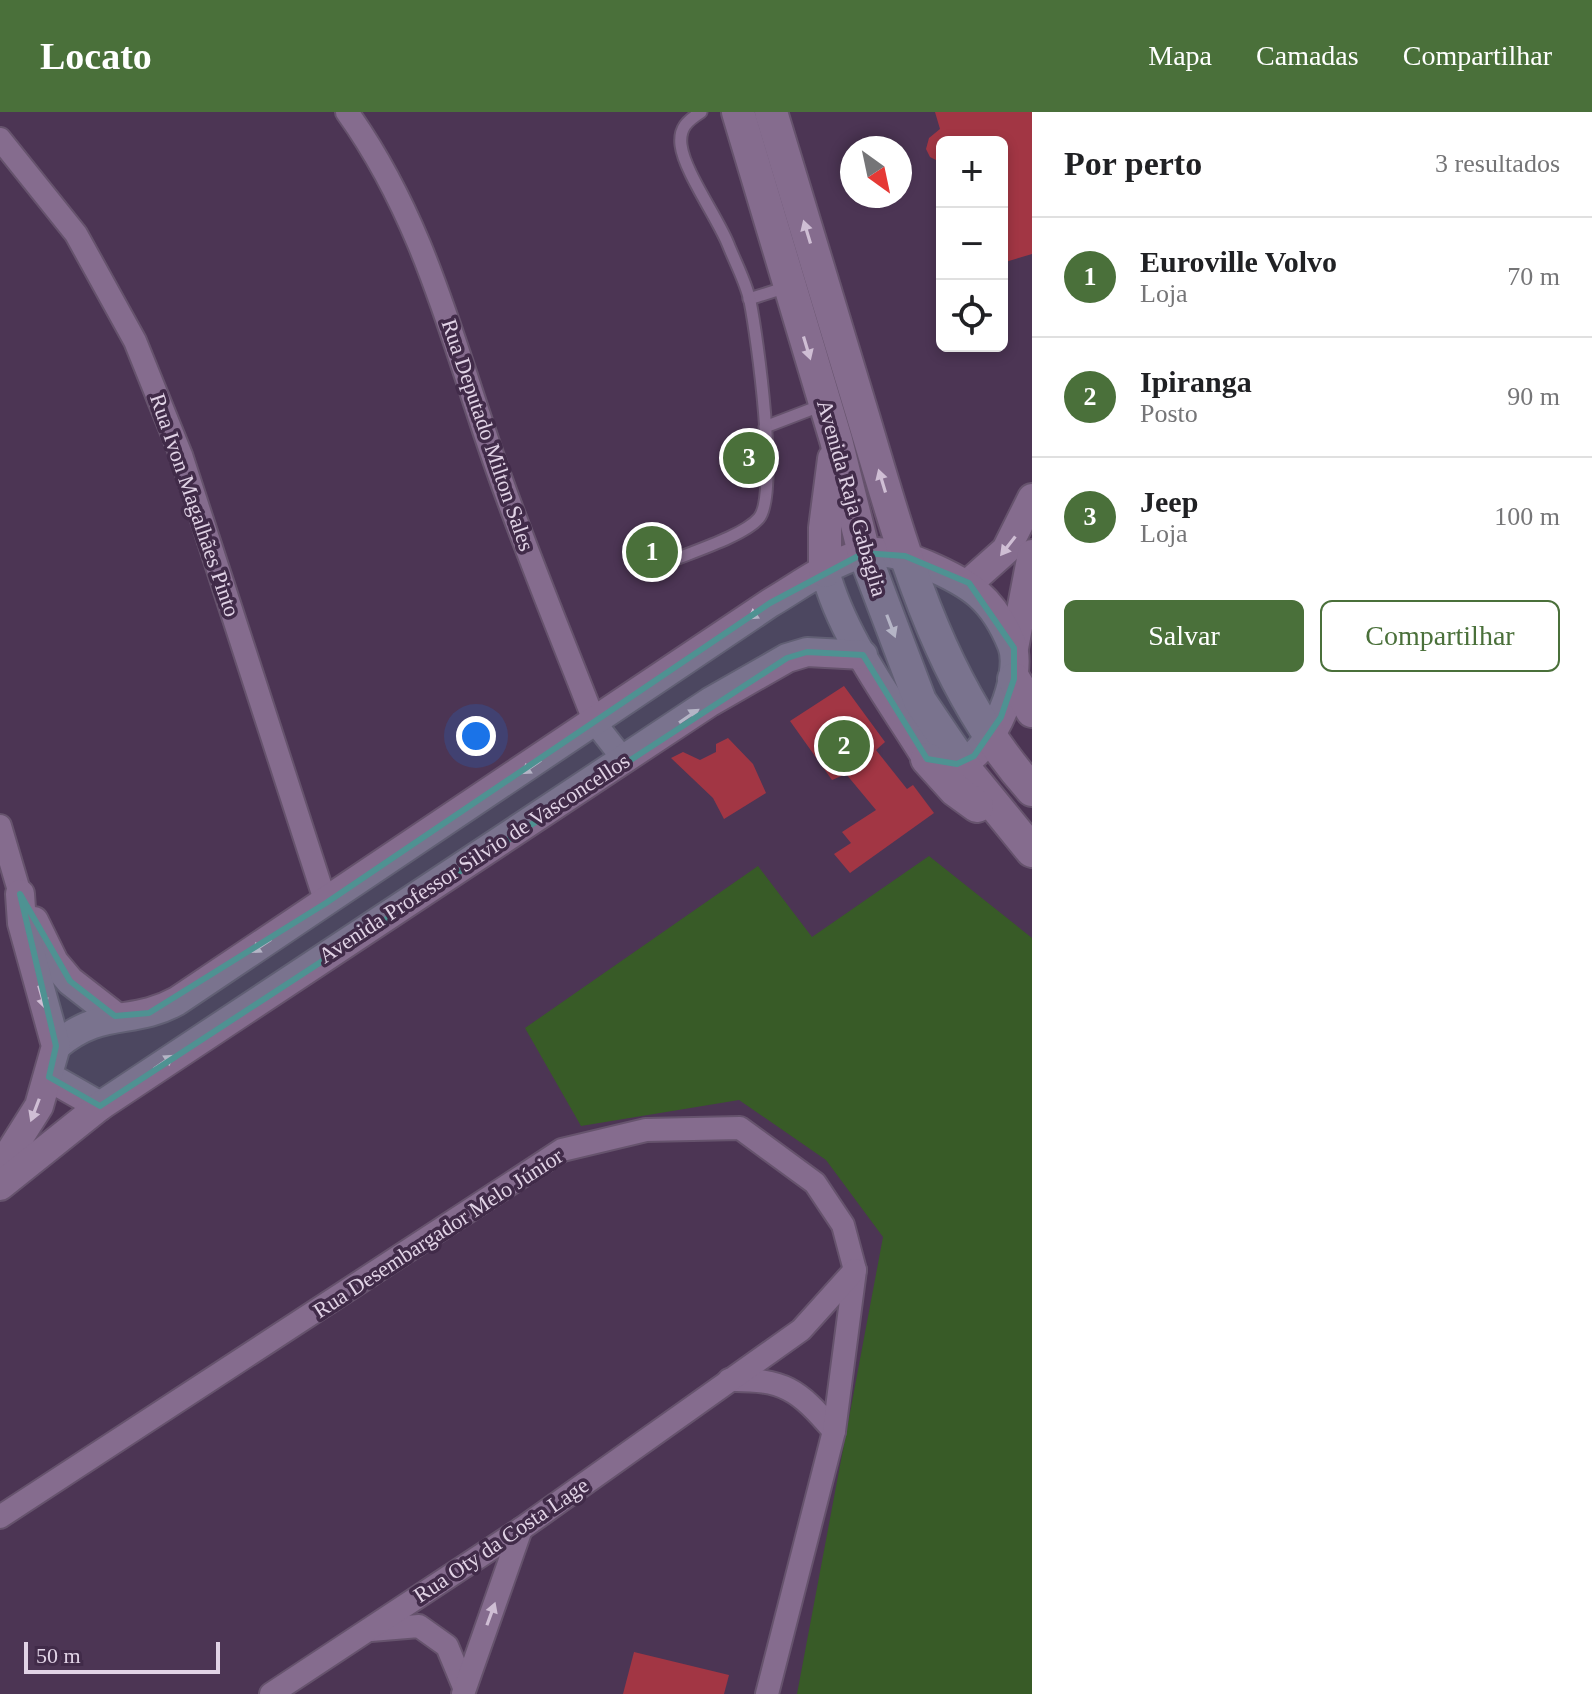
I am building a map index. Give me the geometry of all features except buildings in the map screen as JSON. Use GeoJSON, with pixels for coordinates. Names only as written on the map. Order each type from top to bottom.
{"type":"FeatureCollection","features":[{"type":"Feature","properties":{"kind":"main road","name":"Avenida Raja Gabaglia"},"geometry":{"type":"LineString","coordinates":[[738,112],[836,440],[864,553],[920,701],[962,763],[1026,845]]}},
{"type":"Feature","properties":{"kind":"main road","name":"Avenida Raja Gabaglia"},"geometry":{"type":"LineString","coordinates":[[771,112],[905,556],[950,669],[989,735],[1032,790]]}},
{"type":"Feature","properties":{"kind":"main road"},"geometry":{"type":"LineString","coordinates":[[825,571],[825,528],[836,440]]}},
{"type":"Feature","properties":{"kind":"main road"},"geometry":{"type":"LineString","coordinates":[[1020,672],[1032,711]]}},
{"type":"Feature","properties":{"kind":"main road"},"geometry":{"type":"LineString","coordinates":[[927,759],[955,790],[1026,845]]}},
{"type":"Feature","properties":{"kind":"street","name":"Rua Deputado Milton Sales"},"geometry":{"type":"LineString","coordinates":[[347,112],[366,139],[422,244],[494,460],[595,723],[624,760]]}},
{"type":"Feature","properties":{"kind":"street","name":"Rua Ivon Magalhães Pinto"},"geometry":{"type":"LineString","coordinates":[[0,139],[76,234],[135,341],[181,455],[326,903]]}},
{"type":"Feature","properties":{"kind":"street"},"geometry":{"type":"LineString","coordinates":[[969,583],[1006,550],[1032,498]]}},
{"type":"Feature","properties":{"kind":"street","name":"Avenida Professor Silvio de Vasconcellos"},"geometry":{"type":"LineString","coordinates":[[56,1046],[84,1025],[115,1016],[128,1017],[165,1008],[770,603],[825,571],[864,553]]}},
{"type":"Feature","properties":{"kind":"street"},"geometry":{"type":"LineString","coordinates":[[864,553],[905,556],[969,583],[992,609],[1020,672]]}},
{"type":"Feature","properties":{"kind":"street"},"geometry":{"type":"LineString","coordinates":[[825,571],[832,597],[863,655],[927,759],[962,763],[974,756],[1001,717],[1020,672],[1032,554]]}},
{"type":"Feature","properties":{"kind":"street","name":"Avenida Professor Silvio de Vasconcellos"},"geometry":{"type":"LineString","coordinates":[[0,1186],[100,1106],[710,702],[787,658],[807,652],[863,655]]}},
{"type":"Feature","properties":{"kind":"street"},"geometry":{"type":"LineString","coordinates":[[0,826],[20,894],[54,962],[70,981],[115,1016]]}},
{"type":"Feature","properties":{"kind":"street"},"geometry":{"type":"LineString","coordinates":[[0,1168],[27,1129],[49,1077],[56,1046],[22,923],[20,894]]}},
{"type":"Feature","properties":{"kind":"street"},"geometry":{"type":"LineString","coordinates":[[49,1077],[100,1106]]}},
{"type":"Feature","properties":{"kind":"street","name":"Rua Desembargador Melo Júnior"},"geometry":{"type":"LineString","coordinates":[[0,1517],[562,1150],[646,1130],[740,1128],[815,1183],[843,1225],[855,1270],[834,1431],[767,1694]]}},
{"type":"Feature","properties":{"kind":"street","name":"Rua Oty da Costa Lage"},"geometry":{"type":"LineString","coordinates":[[271,1694],[521,1529],[801,1330],[855,1270]]}},
{"type":"Feature","properties":{"kind":"street"},"geometry":{"type":"LineString","coordinates":[[728,1380],[766,1380],[788,1386],[811,1404],[834,1431]]}},
{"type":"Feature","properties":{"kind":"street"},"geometry":{"type":"LineString","coordinates":[[463,1691],[521,1529]]}},
{"type":"Feature","properties":{"kind":"street"},"geometry":{"type":"LineString","coordinates":[[367,1630],[419,1626],[447,1646],[463,1691]]}},
{"type":"Feature","properties":{"kind":"lane"},"geometry":{"type":"LineString","coordinates":[[661,565],[743,529],[759,518],[768,500],[765,427],[749,299],[726,239],[681,150],[680,133],[687,121],[701,112]]}},
{"type":"Feature","properties":{"kind":"lane"},"geometry":{"type":"LineString","coordinates":[[749,299],[788,286]]}},
{"type":"Feature","properties":{"kind":"lane"},"geometry":{"type":"LineString","coordinates":[[765,427],[825,404]]}},
{"type":"Feature","properties":{"kind":"highlighted area"},"geometry":{"type":"Polygon","coordinates":[[[864,553],[905,556],[969,583],[1014,648],[1014,679],[1001,717],[974,756],[957,764],[927,759],[863,655],[807,652],[787,658],[100,1106],[49,1077],[56,1046],[20,894],[70,981],[115,1016],[149,1013],[326,903],[770,603],[864,553]]]}},
{"type":"Feature","properties":{"kind":"green space"},"geometry":{"type":"Polygon","coordinates":[[[929,856],[1032,938],[1032,1694],[797,1694],[883,1237],[826,1160],[739,1100],[581,1126],[525,1028],[758,866],[812,937],[929,856]]]}},
{"type":"Feature","properties":{"kind":"place","name":"Jeep"},"geometry":{"type":"Point","coordinates":[749,458]}},
{"type":"Feature","properties":{"kind":"place","name":"Euroville Volvo"},"geometry":{"type":"Point","coordinates":[652,552]}},
{"type":"Feature","properties":{"kind":"place","name":"Ipiranga"},"geometry":{"type":"Point","coordinates":[844,746]}}]}
